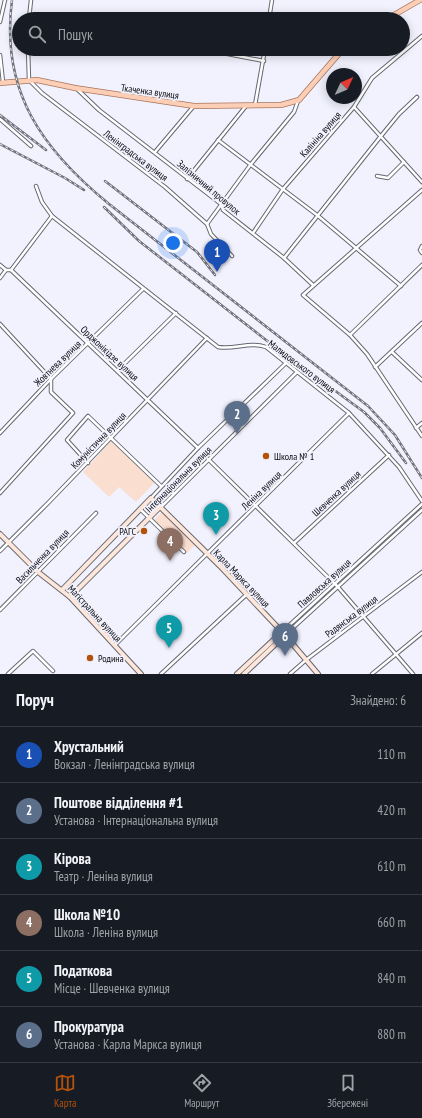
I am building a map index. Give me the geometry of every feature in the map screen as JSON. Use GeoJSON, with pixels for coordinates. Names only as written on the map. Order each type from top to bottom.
{"type":"FeatureCollection","features":[{"type":"Feature","properties":{"kind":"main road"},"geometry":{"type":"LineString","coordinates":[[399,12],[420,0]]}},
{"type":"Feature","properties":{"kind":"main road"},"geometry":{"type":"LineString","coordinates":[[299,100],[337,56]]}},
{"type":"Feature","properties":{"kind":"main road","name":"Ткаченка вулиця"},"geometry":{"type":"LineString","coordinates":[[1,83],[29,80],[194,106],[281,105],[299,100]]}},
{"type":"Feature","properties":{"kind":"street"},"geometry":{"type":"LineString","coordinates":[[0,22],[5,0]]}},
{"type":"Feature","properties":{"kind":"street"},"geometry":{"type":"LineString","coordinates":[[31,12],[32,0]]}},
{"type":"Feature","properties":{"kind":"street"},"geometry":{"type":"LineString","coordinates":[[270,12],[272,0]]}},
{"type":"Feature","properties":{"kind":"street","name":"Калініна вулиця"},"geometry":{"type":"LineString","coordinates":[[410,46],[422,36]]}},
{"type":"Feature","properties":{"kind":"street"},"geometry":{"type":"LineString","coordinates":[[0,55],[1,83]]}},
{"type":"Feature","properties":{"kind":"street"},"geometry":{"type":"LineString","coordinates":[[28,56],[29,80]]}},
{"type":"Feature","properties":{"kind":"street"},"geometry":{"type":"LineString","coordinates":[[238,56],[264,61]]}},
{"type":"Feature","properties":{"kind":"street"},"geometry":{"type":"LineString","coordinates":[[254,106],[265,56]]}},
{"type":"Feature","properties":{"kind":"street","name":"Калініна вулиця"},"geometry":{"type":"LineString","coordinates":[[253,233],[283,189],[354,107],[372,78],[398,56]]}},
{"type":"Feature","properties":{"kind":"street","name":"Ленінградська вулиця"},"geometry":{"type":"LineString","coordinates":[[29,80],[42,93],[165,187],[207,224],[211,234],[232,256]]}},
{"type":"Feature","properties":{"kind":"street","name":"Залізничний провулок"},"geometry":{"type":"LineString","coordinates":[[75,88],[99,110],[221,204],[223,210],[284,258],[313,286]]}},
{"type":"Feature","properties":{"kind":"street"},"geometry":{"type":"LineString","coordinates":[[284,258],[399,114],[417,97]]}},
{"type":"Feature","properties":{"kind":"street"},"geometry":{"type":"LineString","coordinates":[[207,224],[252,164],[294,112],[299,100]]}},
{"type":"Feature","properties":{"kind":"street"},"geometry":{"type":"LineString","coordinates":[[155,152],[194,106]]}},
{"type":"Feature","properties":{"kind":"street"},"geometry":{"type":"LineString","coordinates":[[187,179],[246,106]]}},
{"type":"Feature","properties":{"kind":"street"},"geometry":{"type":"LineString","coordinates":[[354,107],[422,182]]}},
{"type":"Feature","properties":{"kind":"street"},"geometry":{"type":"LineString","coordinates":[[0,119],[31,146]]}},
{"type":"Feature","properties":{"kind":"street"},"geometry":{"type":"LineString","coordinates":[[218,140],[252,164],[317,215],[401,286]]}},
{"type":"Feature","properties":{"kind":"street"},"geometry":{"type":"LineString","coordinates":[[377,176],[388,178],[404,162]]}},
{"type":"Feature","properties":{"kind":"street","name":"Малидовського вулиця"},"geometry":{"type":"LineString","coordinates":[[36,186],[42,202],[52,216],[218,347],[228,349],[252,344],[259,344],[266,347],[349,413],[389,455],[422,501]]}},
{"type":"Feature","properties":{"kind":"street"},"geometry":{"type":"LineString","coordinates":[[422,190],[303,295],[350,335],[367,354],[422,436]]}},
{"type":"Feature","properties":{"kind":"street"},"geometry":{"type":"LineString","coordinates":[[0,266],[6,270],[11,270],[52,216]]}},
{"type":"Feature","properties":{"kind":"street"},"geometry":{"type":"LineString","coordinates":[[422,246],[420,250],[422,253]]}},
{"type":"Feature","properties":{"kind":"street"},"geometry":{"type":"LineString","coordinates":[[350,335],[422,265]]}},
{"type":"Feature","properties":{"kind":"street"},"geometry":{"type":"LineString","coordinates":[[0,278],[6,270]]}},
{"type":"Feature","properties":{"kind":"street","name":"Орджонікідзе вулиця"},"geometry":{"type":"LineString","coordinates":[[11,270],[88,344],[118,370],[198,448]]}},
{"type":"Feature","properties":{"kind":"street","name":"Жовтнева вулиця"},"geometry":{"type":"LineString","coordinates":[[0,433],[51,379],[143,289]]}},
{"type":"Feature","properties":{"kind":"street"},"geometry":{"type":"LineString","coordinates":[[118,370],[176,313]]}},
{"type":"Feature","properties":{"kind":"street"},"geometry":{"type":"LineString","coordinates":[[375,367],[422,323]]}},
{"type":"Feature","properties":{"kind":"street"},"geometry":{"type":"LineString","coordinates":[[0,324],[51,379],[51,392],[74,413],[0,493]]}},
{"type":"Feature","properties":{"kind":"street","name":"Комуністична вулиця"},"geometry":{"type":"LineString","coordinates":[[0,551],[88,463],[207,338]]}},
{"type":"Feature","properties":{"kind":"street"},"geometry":{"type":"LineString","coordinates":[[392,352],[422,380]]}},
{"type":"Feature","properties":{"kind":"street","name":"Інтернаціональна вулиця"},"geometry":{"type":"LineString","coordinates":[[62,590],[198,448],[286,363]]}},
{"type":"Feature","properties":{"kind":"street","name":"Інтернаціональна вулиця"},"geometry":{"type":"LineString","coordinates":[[70,597],[297,372]]}},
{"type":"Feature","properties":{"kind":"street","name":"Леніна вулиця"},"geometry":{"type":"LineString","coordinates":[[114,645],[208,554],[349,413]]}},
{"type":"Feature","properties":{"kind":"street"},"geometry":{"type":"LineString","coordinates":[[88,463],[67,441],[68,437],[88,416],[161,486]]}},
{"type":"Feature","properties":{"kind":"street"},"geometry":{"type":"LineString","coordinates":[[416,428],[422,422]]}},
{"type":"Feature","properties":{"kind":"street","name":"Шевченка вулиця"},"geometry":{"type":"LineString","coordinates":[[294,543],[389,455]]}},
{"type":"Feature","properties":{"kind":"street"},"geometry":{"type":"LineString","coordinates":[[208,459],[338,587],[413,674]]}},
{"type":"Feature","properties":{"kind":"street","name":"Карла Маркса вулиця"},"geometry":{"type":"LineString","coordinates":[[151,498],[247,594],[318,674]]}},
{"type":"Feature","properties":{"kind":"street","name":"Павловська вулиця"},"geometry":{"type":"LineString","coordinates":[[244,674],[334,584],[422,504]]}},
{"type":"Feature","properties":{"kind":"street"},"geometry":{"type":"LineString","coordinates":[[140,509],[184,552]]}},
{"type":"Feature","properties":{"kind":"street","name":"Павловська вулиця"},"geometry":{"type":"LineString","coordinates":[[237,674],[338,587],[422,510]]}},
{"type":"Feature","properties":{"kind":"street","name":"Васильченка вулиця"},"geometry":{"type":"LineString","coordinates":[[0,610],[96,513]]}},
{"type":"Feature","properties":{"kind":"street","name":"Магістральна вулиця"},"geometry":{"type":"LineString","coordinates":[[0,534],[38,572],[70,597],[141,674]]}},
{"type":"Feature","properties":{"kind":"street","name":"Радянська вулиця"},"geometry":{"type":"LineString","coordinates":[[290,674],[306,660],[422,572]]}},
{"type":"Feature","properties":{"kind":"street"},"geometry":{"type":"LineString","coordinates":[[161,674],[247,594]]}},
{"type":"Feature","properties":{"kind":"street"},"geometry":{"type":"LineString","coordinates":[[372,674],[422,633]]}},
{"type":"Feature","properties":{"kind":"street"},"geometry":{"type":"LineString","coordinates":[[8,674],[33,651],[53,671]]}},
{"type":"Feature","properties":{"kind":"shaded area"},"geometry":{"type":"Polygon","coordinates":[[[112,440],[155,482],[136,502],[119,487],[109,497],[83,472],[112,440]]]}},
{"type":"Feature","properties":{"kind":"shaded area"},"geometry":{"type":"Polygon","coordinates":[[[163,511],[196,544],[187,553],[154,520],[163,511]]]}},
{"type":"Feature","properties":{"kind":"railway"},"geometry":{"type":"LineString","coordinates":[[12,0],[10,33],[12,53]]}},
{"type":"Feature","properties":{"kind":"railway"},"geometry":{"type":"LineString","coordinates":[[12,56],[20,91],[31,116],[46,140],[85,184],[368,406],[395,435],[422,478]]}},
{"type":"Feature","properties":{"kind":"railway"},"geometry":{"type":"LineString","coordinates":[[0,115],[46,150]]}},
{"type":"Feature","properties":{"kind":"railway"},"geometry":{"type":"LineString","coordinates":[[0,144],[65,178],[84,190]]}},
{"type":"Feature","properties":{"kind":"railway"},"geometry":{"type":"LineString","coordinates":[[105,181],[197,252],[215,275]]}},
{"type":"Feature","properties":{"kind":"railway"},"geometry":{"type":"LineString","coordinates":[[104,207],[139,241],[266,340],[364,412],[380,428],[406,463]]}},
{"type":"Feature","properties":{"kind":"place","name":"Хрустальний"},"geometry":{"type":"Point","coordinates":[217,272]}},
{"type":"Feature","properties":{"kind":"place","name":"Поштове відділення #1"},"geometry":{"type":"Point","coordinates":[237,434]}},
{"type":"Feature","properties":{"kind":"place","name":"Школа № 1"},"geometry":{"type":"Point","coordinates":[266,456]}},
{"type":"Feature","properties":{"kind":"place","name":"РАГС"},"geometry":{"type":"Point","coordinates":[144,531]}},
{"type":"Feature","properties":{"kind":"place","name":"Кірова"},"geometry":{"type":"Point","coordinates":[216,535]}},
{"type":"Feature","properties":{"kind":"place","name":"Школа №10"},"geometry":{"type":"Point","coordinates":[170,561]}},
{"type":"Feature","properties":{"kind":"place","name":"Податкова"},"geometry":{"type":"Point","coordinates":[169,648]}},
{"type":"Feature","properties":{"kind":"place","name":"Прокуратура"},"geometry":{"type":"Point","coordinates":[285,656]}},
{"type":"Feature","properties":{"kind":"place","name":"Родина"},"geometry":{"type":"Point","coordinates":[90,658]}}]}
